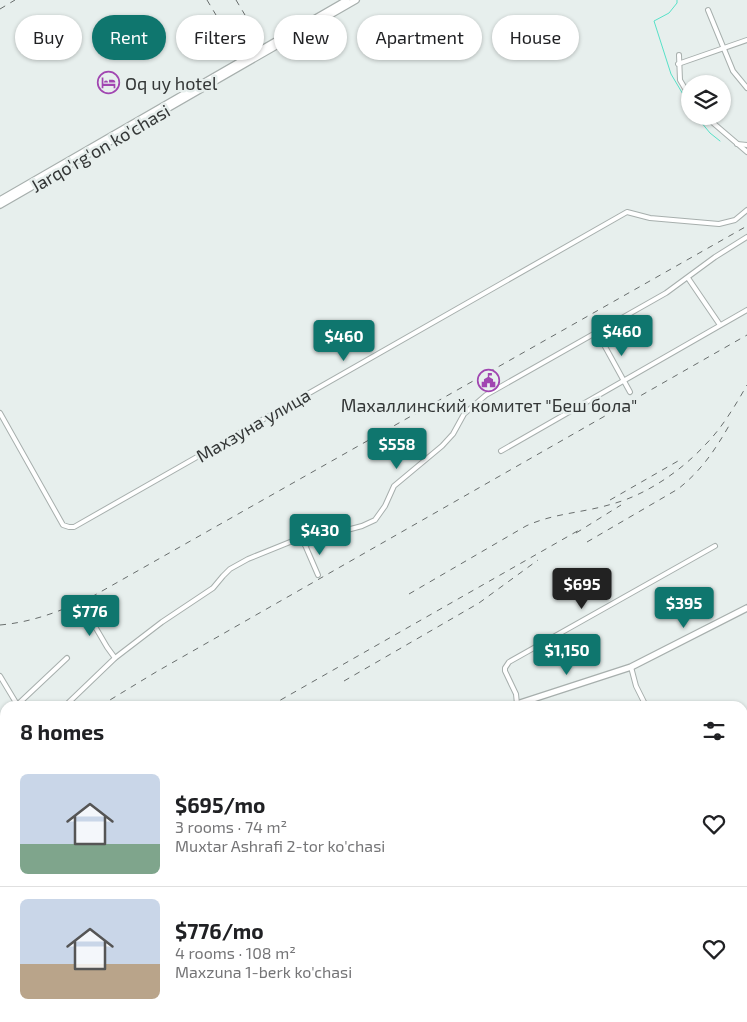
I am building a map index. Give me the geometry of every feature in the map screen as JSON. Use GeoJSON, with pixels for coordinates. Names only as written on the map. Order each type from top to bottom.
{"type":"FeatureCollection","features":[{"type":"Feature","properties":{"kind":"main road","name":"Jarqo'rg'on ko'chasi"},"geometry":{"type":"LineString","coordinates":[[0,200],[347,0]]}},
{"type":"Feature","properties":{"kind":"main road","name":"Jarqo'rg'on ko'chasi"},"geometry":{"type":"LineString","coordinates":[[0,205],[356,0]]}},
{"type":"Feature","properties":{"kind":"main road"},"geometry":{"type":"LineString","coordinates":[[529,701],[630,667],[747,608]]}},
{"type":"Feature","properties":{"kind":"street"},"geometry":{"type":"LineString","coordinates":[[708,10],[733,71],[747,88]]}},
{"type":"Feature","properties":{"kind":"street"},"geometry":{"type":"LineString","coordinates":[[678,64],[747,40]]}},
{"type":"Feature","properties":{"kind":"street"},"geometry":{"type":"LineString","coordinates":[[679,54],[678,64],[681,82]]}},
{"type":"Feature","properties":{"kind":"street"},"geometry":{"type":"LineString","coordinates":[[715,125],[747,152]]}},
{"type":"Feature","properties":{"kind":"street"},"geometry":{"type":"LineString","coordinates":[[735,143],[747,145]]}},
{"type":"Feature","properties":{"kind":"street","name":"Махзуна улица"},"geometry":{"type":"LineString","coordinates":[[0,413],[63,525],[74,527],[627,212],[650,218],[719,224],[735,220],[747,210]]}},
{"type":"Feature","properties":{"kind":"street"},"geometry":{"type":"LineString","coordinates":[[305,544],[375,520],[386,506],[394,486],[442,446],[453,434],[464,414],[486,395],[666,293],[715,257],[747,237]]}},
{"type":"Feature","properties":{"kind":"street"},"geometry":{"type":"LineString","coordinates":[[688,278],[720,325]]}},
{"type":"Feature","properties":{"kind":"street"},"geometry":{"type":"LineString","coordinates":[[501,451],[747,310]]}},
{"type":"Feature","properties":{"kind":"street"},"geometry":{"type":"LineString","coordinates":[[598,332],[630,392]]}},
{"type":"Feature","properties":{"kind":"street"},"geometry":{"type":"LineString","coordinates":[[70,701],[115,658],[162,622],[213,588],[223,576],[237,565],[295,540],[301,540],[305,544],[318,575]]}},
{"type":"Feature","properties":{"kind":"street"},"geometry":{"type":"LineString","coordinates":[[517,701],[516,694],[505,671],[509,662],[715,546]]}},
{"type":"Feature","properties":{"kind":"street"},"geometry":{"type":"LineString","coordinates":[[83,606],[115,658]]}},
{"type":"Feature","properties":{"kind":"street"},"geometry":{"type":"LineString","coordinates":[[22,701],[67,658]]}},
{"type":"Feature","properties":{"kind":"street"},"geometry":{"type":"LineString","coordinates":[[630,667],[644,701]]}},
{"type":"Feature","properties":{"kind":"street"},"geometry":{"type":"LineString","coordinates":[[0,676],[14,701]]}},
{"type":"Feature","properties":{"kind":"waterway"},"geometry":{"type":"LineString","coordinates":[[677,0],[677,3],[669,13],[654,21],[671,74],[681,91]]}},
{"type":"Feature","properties":{"kind":"waterway"},"geometry":{"type":"LineString","coordinates":[[703,125],[720,141]]}},
{"type":"Feature","properties":{"kind":"railway"},"geometry":{"type":"LineString","coordinates":[[0,9],[15,0]]}},
{"type":"Feature","properties":{"kind":"railway"},"geometry":{"type":"LineString","coordinates":[[207,0],[216,15]]}},
{"type":"Feature","properties":{"kind":"railway"},"geometry":{"type":"LineString","coordinates":[[236,0],[245,15]]}},
{"type":"Feature","properties":{"kind":"railway"},"geometry":{"type":"LineString","coordinates":[[0,625],[25,621],[49,614],[95,595],[747,226]]}},
{"type":"Feature","properties":{"kind":"railway"},"geometry":{"type":"LineString","coordinates":[[108,701],[747,335]]}},
{"type":"Feature","properties":{"kind":"railway"},"geometry":{"type":"LineString","coordinates":[[409,594],[526,526],[547,518],[625,500],[662,481],[696,455],[728,416],[747,385]]}},
{"type":"Feature","properties":{"kind":"railway"},"geometry":{"type":"LineString","coordinates":[[587,542],[678,489],[707,459],[730,424]]}},
{"type":"Feature","properties":{"kind":"railway"},"geometry":{"type":"LineString","coordinates":[[610,500],[678,461]]}},
{"type":"Feature","properties":{"kind":"railway"},"geometry":{"type":"LineString","coordinates":[[576,533],[621,505]]}},
{"type":"Feature","properties":{"kind":"railway"},"geometry":{"type":"LineString","coordinates":[[279,701],[581,529]]}},
{"type":"Feature","properties":{"kind":"railway"},"geometry":{"type":"LineString","coordinates":[[344,681],[479,603],[538,560]]}},
{"type":"Feature","properties":{"kind":"place","name":"Oq uy hotel"},"geometry":{"type":"Point","coordinates":[109,83]}},
{"type":"Feature","properties":{"kind":"place","name":"Махаллинский комитет \"Беш бола\""},"geometry":{"type":"Point","coordinates":[489,380]}}]}
